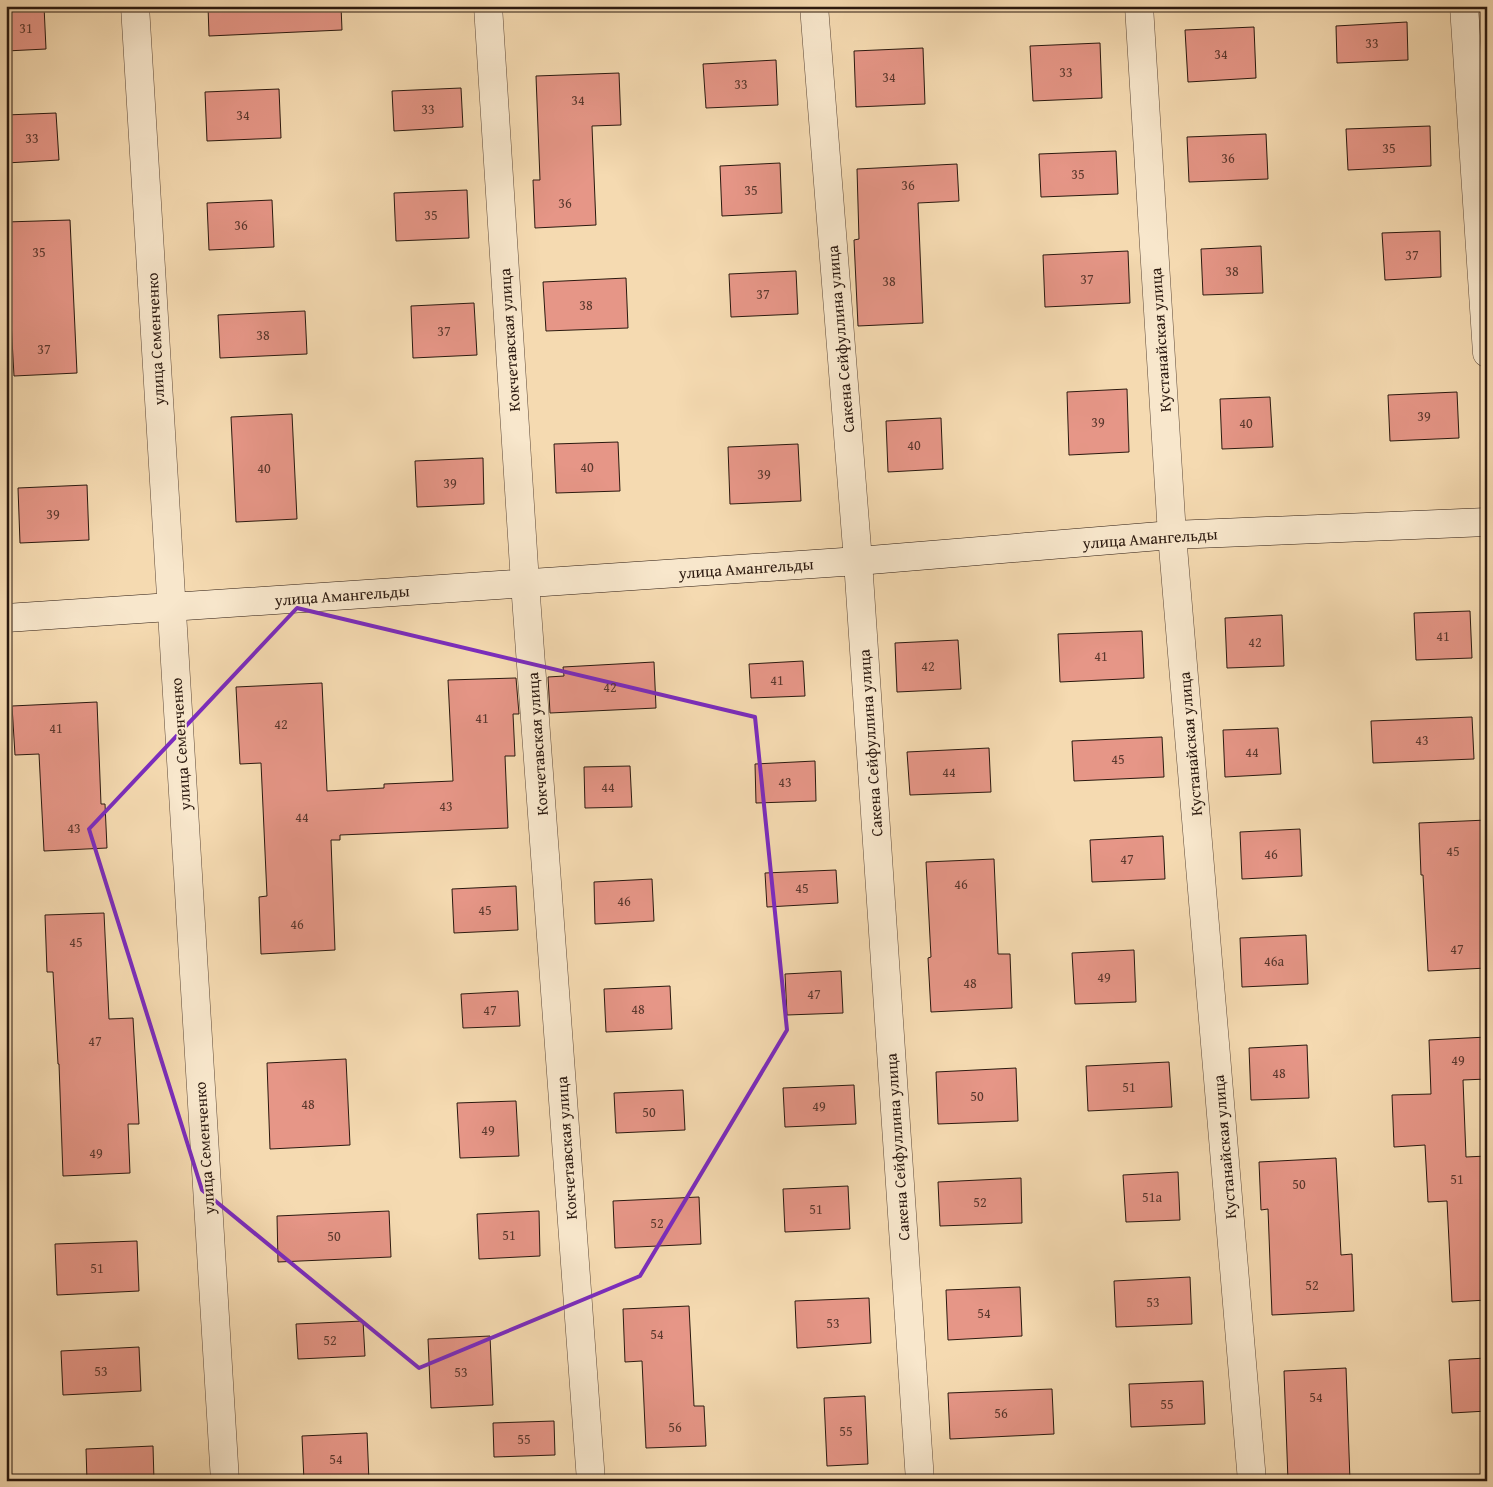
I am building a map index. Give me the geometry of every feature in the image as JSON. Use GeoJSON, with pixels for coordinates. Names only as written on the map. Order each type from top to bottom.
{"type":"FeatureCollection","features":[{"type":"Feature","properties":{"kind":"street","name":"улица Семенченко"},"geometry":{"type":"LineString","coordinates":[[135,6],[225,1481]]}},
{"type":"Feature","properties":{"kind":"street","name":"Кокчетавская улица"},"geometry":{"type":"LineString","coordinates":[[488,6],[525,583],[591,1481]]}},
{"type":"Feature","properties":{"kind":"street","name":"Сакена Сейфуллина улица"},"geometry":{"type":"LineString","coordinates":[[814,6],[858,561],[920,1481]]}},
{"type":"Feature","properties":{"kind":"street","name":"Кустанайская улица"},"geometry":{"type":"LineString","coordinates":[[1139,6],[1172,535],[1252,1481]]}},
{"type":"Feature","properties":{"kind":"street"},"geometry":{"type":"LineString","coordinates":[[1464,6],[1487,353]]}},
{"type":"Feature","properties":{"kind":"street","name":"улица Амангельды"},"geometry":{"type":"LineString","coordinates":[[6,618],[858,561],[1172,535],[1487,522]]}},
{"type":"Feature","properties":{"kind":"highlighted area"},"geometry":{"type":"Polygon","coordinates":[[[297,608],[755,717],[787,1030],[640,1276],[419,1368],[202,1190],[89,829],[297,608]]]}},
{"type":"Feature","properties":{"kind":"building"},"geometry":{"type":"Polygon","coordinates":[[[6,6],[44,6],[46,49],[6,51],[6,6]]]}},
{"type":"Feature","properties":{"kind":"building"},"geometry":{"type":"Polygon","coordinates":[[[208,6],[341,6],[342,30],[209,36],[208,6]]]}},
{"type":"Feature","properties":{"kind":"building"},"geometry":{"type":"Polygon","coordinates":[[[1407,22],[1408,60],[1337,63],[1336,26],[1407,22]]]}},
{"type":"Feature","properties":{"kind":"building"},"geometry":{"type":"Polygon","coordinates":[[[1254,27],[1256,78],[1188,82],[1185,30],[1254,27]]]}},
{"type":"Feature","properties":{"kind":"building"},"geometry":{"type":"Polygon","coordinates":[[[1100,43],[1102,98],[1033,101],[1030,46],[1100,43]]]}},
{"type":"Feature","properties":{"kind":"building"},"geometry":{"type":"Polygon","coordinates":[[[923,48],[925,104],[856,107],[854,51],[923,48]]]}},
{"type":"Feature","properties":{"kind":"building"},"geometry":{"type":"Polygon","coordinates":[[[776,60],[778,105],[706,108],[703,64],[776,60]]]}},
{"type":"Feature","properties":{"kind":"building"},"geometry":{"type":"Polygon","coordinates":[[[619,73],[621,125],[592,126],[596,225],[535,228],[533,180],[540,180],[536,76],[619,73]]]}},
{"type":"Feature","properties":{"kind":"building"},"geometry":{"type":"Polygon","coordinates":[[[461,88],[463,127],[394,131],[392,91],[461,88]]]}},
{"type":"Feature","properties":{"kind":"building"},"geometry":{"type":"Polygon","coordinates":[[[279,89],[281,138],[207,141],[205,92],[279,89]]]}},
{"type":"Feature","properties":{"kind":"building"},"geometry":{"type":"Polygon","coordinates":[[[56,113],[59,160],[6,163],[6,115],[56,113]]]}},
{"type":"Feature","properties":{"kind":"building"},"geometry":{"type":"Polygon","coordinates":[[[1430,126],[1431,166],[1348,170],[1346,129],[1430,126]]]}},
{"type":"Feature","properties":{"kind":"building"},"geometry":{"type":"Polygon","coordinates":[[[1266,134],[1268,179],[1189,182],[1187,137],[1266,134]]]}},
{"type":"Feature","properties":{"kind":"building"},"geometry":{"type":"Polygon","coordinates":[[[1116,151],[1118,194],[1041,197],[1039,154],[1116,151]]]}},
{"type":"Feature","properties":{"kind":"building"},"geometry":{"type":"Polygon","coordinates":[[[780,163],[782,213],[722,216],[720,166],[780,163]]]}},
{"type":"Feature","properties":{"kind":"building"},"geometry":{"type":"Polygon","coordinates":[[[957,164],[959,201],[918,203],[923,323],[858,326],[854,240],[859,239],[857,169],[957,164]]]}},
{"type":"Feature","properties":{"kind":"building"},"geometry":{"type":"Polygon","coordinates":[[[467,190],[469,238],[396,241],[394,193],[467,190]]]}},
{"type":"Feature","properties":{"kind":"building"},"geometry":{"type":"Polygon","coordinates":[[[272,200],[274,247],[209,250],[207,203],[272,200]]]}},
{"type":"Feature","properties":{"kind":"building"},"geometry":{"type":"Polygon","coordinates":[[[70,220],[77,373],[14,376],[9,285],[6,285],[6,222],[70,220]]]}},
{"type":"Feature","properties":{"kind":"building"},"geometry":{"type":"Polygon","coordinates":[[[1440,231],[1441,277],[1385,280],[1382,233],[1440,231]]]}},
{"type":"Feature","properties":{"kind":"building"},"geometry":{"type":"Polygon","coordinates":[[[1261,246],[1263,293],[1203,295],[1201,249],[1261,246]]]}},
{"type":"Feature","properties":{"kind":"building"},"geometry":{"type":"Polygon","coordinates":[[[1128,251],[1130,303],[1045,307],[1043,255],[1128,251]]]}},
{"type":"Feature","properties":{"kind":"building"},"geometry":{"type":"Polygon","coordinates":[[[796,271],[798,314],[731,317],[729,274],[796,271]]]}},
{"type":"Feature","properties":{"kind":"building"},"geometry":{"type":"Polygon","coordinates":[[[626,278],[628,328],[546,331],[543,282],[626,278]]]}},
{"type":"Feature","properties":{"kind":"building"},"geometry":{"type":"Polygon","coordinates":[[[474,303],[477,355],[413,358],[411,306],[474,303]]]}},
{"type":"Feature","properties":{"kind":"building"},"geometry":{"type":"Polygon","coordinates":[[[305,311],[307,354],[220,358],[218,315],[305,311]]]}},
{"type":"Feature","properties":{"kind":"building"},"geometry":{"type":"Polygon","coordinates":[[[1127,389],[1129,452],[1069,455],[1067,392],[1127,389]]]}},
{"type":"Feature","properties":{"kind":"building"},"geometry":{"type":"Polygon","coordinates":[[[1457,392],[1459,438],[1390,441],[1388,395],[1457,392]]]}},
{"type":"Feature","properties":{"kind":"building"},"geometry":{"type":"Polygon","coordinates":[[[1270,397],[1273,447],[1222,449],[1220,399],[1270,397]]]}},
{"type":"Feature","properties":{"kind":"building"},"geometry":{"type":"Polygon","coordinates":[[[292,414],[297,519],[236,522],[231,417],[292,414]]]}},
{"type":"Feature","properties":{"kind":"building"},"geometry":{"type":"Polygon","coordinates":[[[941,418],[943,469],[888,472],[886,421],[941,418]]]}},
{"type":"Feature","properties":{"kind":"building"},"geometry":{"type":"Polygon","coordinates":[[[618,442],[620,491],[556,493],[554,444],[618,442]]]}},
{"type":"Feature","properties":{"kind":"building"},"geometry":{"type":"Polygon","coordinates":[[[798,444],[801,501],[730,504],[728,447],[798,444]]]}},
{"type":"Feature","properties":{"kind":"building"},"geometry":{"type":"Polygon","coordinates":[[[483,458],[484,504],[417,507],[415,461],[483,458]]]}},
{"type":"Feature","properties":{"kind":"building"},"geometry":{"type":"Polygon","coordinates":[[[87,485],[89,540],[20,543],[18,488],[87,485]]]}},
{"type":"Feature","properties":{"kind":"building"},"geometry":{"type":"Polygon","coordinates":[[[1470,611],[1472,658],[1416,660],[1414,613],[1470,611]]]}},
{"type":"Feature","properties":{"kind":"building"},"geometry":{"type":"Polygon","coordinates":[[[1282,615],[1284,666],[1227,668],[1225,618],[1282,615]]]}},
{"type":"Feature","properties":{"kind":"building"},"geometry":{"type":"Polygon","coordinates":[[[1142,631],[1144,678],[1060,682],[1058,634],[1142,631]]]}},
{"type":"Feature","properties":{"kind":"building"},"geometry":{"type":"Polygon","coordinates":[[[958,640],[961,689],[897,692],[895,643],[958,640]]]}},
{"type":"Feature","properties":{"kind":"building"},"geometry":{"type":"Polygon","coordinates":[[[803,661],[805,696],[751,698],[749,664],[803,661]]]}},
{"type":"Feature","properties":{"kind":"building"},"geometry":{"type":"Polygon","coordinates":[[[654,662],[656,708],[550,713],[548,677],[564,676],[563,667],[654,662]]]}},
{"type":"Feature","properties":{"kind":"building"},"geometry":{"type":"Polygon","coordinates":[[[516,678],[519,714],[513,714],[515,756],[505,756],[508,828],[340,835],[340,840],[331,840],[335,950],[261,954],[259,897],[267,896],[261,763],[240,764],[236,687],[322,683],[327,791],[384,788],[384,784],[453,781],[448,680],[516,678]]]}},
{"type":"Feature","properties":{"kind":"building"},"geometry":{"type":"Polygon","coordinates":[[[97,702],[101,804],[105,804],[107,848],[44,851],[39,754],[15,755],[12,706],[97,702]]]}},
{"type":"Feature","properties":{"kind":"building"},"geometry":{"type":"Polygon","coordinates":[[[1472,717],[1474,759],[1373,763],[1371,721],[1472,717]]]}},
{"type":"Feature","properties":{"kind":"building"},"geometry":{"type":"Polygon","coordinates":[[[1278,728],[1281,774],[1225,777],[1223,730],[1278,728]]]}},
{"type":"Feature","properties":{"kind":"building"},"geometry":{"type":"Polygon","coordinates":[[[1162,737],[1164,777],[1074,781],[1072,741],[1162,737]]]}},
{"type":"Feature","properties":{"kind":"building"},"geometry":{"type":"Polygon","coordinates":[[[989,748],[991,792],[910,795],[907,752],[989,748]]]}},
{"type":"Feature","properties":{"kind":"building"},"geometry":{"type":"Polygon","coordinates":[[[815,761],[816,801],[756,803],[755,764],[815,761]]]}},
{"type":"Feature","properties":{"kind":"building"},"geometry":{"type":"Polygon","coordinates":[[[630,766],[632,807],[585,808],[584,767],[630,766]]]}},
{"type":"Feature","properties":{"kind":"building"},"geometry":{"type":"Polygon","coordinates":[[[1487,820],[1487,872],[1484,872],[1487,968],[1428,971],[1419,823],[1487,820]]]}},
{"type":"Feature","properties":{"kind":"building"},"geometry":{"type":"Polygon","coordinates":[[[1300,829],[1302,876],[1242,879],[1240,832],[1300,829]]]}},
{"type":"Feature","properties":{"kind":"building"},"geometry":{"type":"Polygon","coordinates":[[[1163,836],[1165,879],[1092,882],[1090,840],[1163,836]]]}},
{"type":"Feature","properties":{"kind":"building"},"geometry":{"type":"Polygon","coordinates":[[[994,859],[998,954],[1010,954],[1012,1008],[931,1012],[928,958],[931,957],[926,862],[994,859]]]}},
{"type":"Feature","properties":{"kind":"building"},"geometry":{"type":"Polygon","coordinates":[[[836,870],[838,903],[767,907],[765,873],[836,870]]]}},
{"type":"Feature","properties":{"kind":"building"},"geometry":{"type":"Polygon","coordinates":[[[652,879],[654,921],[595,924],[594,882],[652,879]]]}},
{"type":"Feature","properties":{"kind":"building"},"geometry":{"type":"Polygon","coordinates":[[[516,886],[518,930],[454,933],[452,889],[516,886]]]}},
{"type":"Feature","properties":{"kind":"building"},"geometry":{"type":"Polygon","coordinates":[[[104,913],[109,1019],[133,1018],[139,1124],[128,1124],[130,1173],[63,1176],[53,972],[47,972],[45,915],[104,913]]]}},
{"type":"Feature","properties":{"kind":"building"},"geometry":{"type":"Polygon","coordinates":[[[1306,935],[1308,984],[1242,987],[1240,938],[1306,935]]]}},
{"type":"Feature","properties":{"kind":"building"},"geometry":{"type":"Polygon","coordinates":[[[1134,950],[1136,1002],[1075,1004],[1072,953],[1134,950]]]}},
{"type":"Feature","properties":{"kind":"building"},"geometry":{"type":"Polygon","coordinates":[[[841,971],[843,1013],[787,1015],[785,974],[841,971]]]}},
{"type":"Feature","properties":{"kind":"building"},"geometry":{"type":"Polygon","coordinates":[[[670,986],[672,1029],[606,1032],[604,989],[670,986]]]}},
{"type":"Feature","properties":{"kind":"building"},"geometry":{"type":"Polygon","coordinates":[[[518,991],[520,1026],[463,1028],[461,994],[518,991]]]}},
{"type":"Feature","properties":{"kind":"building"},"geometry":{"type":"Polygon","coordinates":[[[1487,1037],[1487,1079],[1463,1080],[1466,1157],[1487,1156],[1487,1300],[1452,1302],[1447,1201],[1428,1202],[1425,1145],[1394,1147],[1392,1095],[1431,1094],[1429,1040],[1487,1037]]]}},
{"type":"Feature","properties":{"kind":"building"},"geometry":{"type":"Polygon","coordinates":[[[1307,1045],[1309,1098],[1251,1100],[1249,1048],[1307,1045]]]}},
{"type":"Feature","properties":{"kind":"building"},"geometry":{"type":"Polygon","coordinates":[[[346,1059],[350,1145],[270,1149],[267,1063],[346,1059]]]}},
{"type":"Feature","properties":{"kind":"building"},"geometry":{"type":"Polygon","coordinates":[[[1169,1062],[1172,1107],[1088,1111],[1086,1066],[1169,1062]]]}},
{"type":"Feature","properties":{"kind":"building"},"geometry":{"type":"Polygon","coordinates":[[[1016,1068],[1018,1121],[938,1124],[936,1072],[1016,1068]]]}},
{"type":"Feature","properties":{"kind":"building"},"geometry":{"type":"Polygon","coordinates":[[[854,1085],[856,1124],[785,1127],[783,1088],[854,1085]]]}},
{"type":"Feature","properties":{"kind":"building"},"geometry":{"type":"Polygon","coordinates":[[[683,1090],[685,1130],[616,1133],[614,1093],[683,1090]]]}},
{"type":"Feature","properties":{"kind":"building"},"geometry":{"type":"Polygon","coordinates":[[[516,1101],[519,1156],[460,1158],[457,1103],[516,1101]]]}},
{"type":"Feature","properties":{"kind":"building"},"geometry":{"type":"Polygon","coordinates":[[[1336,1158],[1341,1255],[1352,1254],[1354,1311],[1272,1315],[1268,1209],[1261,1210],[1259,1162],[1336,1158]]]}},
{"type":"Feature","properties":{"kind":"building"},"geometry":{"type":"Polygon","coordinates":[[[1178,1172],[1180,1220],[1126,1222],[1123,1175],[1178,1172]]]}},
{"type":"Feature","properties":{"kind":"building"},"geometry":{"type":"Polygon","coordinates":[[[1021,1178],[1022,1223],[940,1226],[938,1182],[1021,1178]]]}},
{"type":"Feature","properties":{"kind":"building"},"geometry":{"type":"Polygon","coordinates":[[[848,1186],[850,1229],[785,1232],[783,1189],[848,1186]]]}},
{"type":"Feature","properties":{"kind":"building"},"geometry":{"type":"Polygon","coordinates":[[[699,1197],[701,1244],[615,1248],[613,1201],[699,1197]]]}},
{"type":"Feature","properties":{"kind":"building"},"geometry":{"type":"Polygon","coordinates":[[[389,1211],[391,1257],[278,1262],[277,1216],[389,1211]]]}},
{"type":"Feature","properties":{"kind":"building"},"geometry":{"type":"Polygon","coordinates":[[[539,1211],[540,1256],[479,1259],[477,1214],[539,1211]]]}},
{"type":"Feature","properties":{"kind":"building"},"geometry":{"type":"Polygon","coordinates":[[[137,1241],[139,1291],[57,1295],[55,1244],[137,1241]]]}},
{"type":"Feature","properties":{"kind":"building"},"geometry":{"type":"Polygon","coordinates":[[[1190,1277],[1192,1324],[1116,1327],[1114,1281],[1190,1277]]]}},
{"type":"Feature","properties":{"kind":"building"},"geometry":{"type":"Polygon","coordinates":[[[1020,1287],[1022,1336],[948,1340],[946,1290],[1020,1287]]]}},
{"type":"Feature","properties":{"kind":"building"},"geometry":{"type":"Polygon","coordinates":[[[869,1298],[871,1343],[797,1348],[795,1301],[869,1298]]]}},
{"type":"Feature","properties":{"kind":"building"},"geometry":{"type":"Polygon","coordinates":[[[689,1306],[694,1406],[704,1406],[706,1446],[646,1448],[642,1361],[625,1362],[623,1309],[689,1306]]]}},
{"type":"Feature","properties":{"kind":"building"},"geometry":{"type":"Polygon","coordinates":[[[363,1321],[365,1356],[298,1359],[296,1324],[363,1321]]]}},
{"type":"Feature","properties":{"kind":"building"},"geometry":{"type":"Polygon","coordinates":[[[490,1336],[493,1405],[431,1408],[428,1339],[490,1336]]]}},
{"type":"Feature","properties":{"kind":"building"},"geometry":{"type":"Polygon","coordinates":[[[139,1347],[141,1391],[63,1395],[61,1351],[139,1347]]]}},
{"type":"Feature","properties":{"kind":"building"},"geometry":{"type":"Polygon","coordinates":[[[1487,1358],[1487,1411],[1452,1413],[1449,1360],[1487,1358]]]}},
{"type":"Feature","properties":{"kind":"building"},"geometry":{"type":"Polygon","coordinates":[[[1346,1368],[1350,1481],[1288,1481],[1284,1371],[1346,1368]]]}},
{"type":"Feature","properties":{"kind":"building"},"geometry":{"type":"Polygon","coordinates":[[[1203,1381],[1205,1424],[1131,1427],[1129,1384],[1203,1381]]]}},
{"type":"Feature","properties":{"kind":"building"},"geometry":{"type":"Polygon","coordinates":[[[1052,1389],[1054,1434],[950,1439],[948,1393],[1052,1389]]]}},
{"type":"Feature","properties":{"kind":"building"},"geometry":{"type":"Polygon","coordinates":[[[865,1396],[868,1464],[827,1466],[824,1398],[865,1396]]]}},
{"type":"Feature","properties":{"kind":"building"},"geometry":{"type":"Polygon","coordinates":[[[554,1421],[555,1455],[494,1457],[493,1423],[554,1421]]]}},
{"type":"Feature","properties":{"kind":"building"},"geometry":{"type":"Polygon","coordinates":[[[367,1433],[369,1481],[304,1481],[302,1436],[367,1433]]]}},
{"type":"Feature","properties":{"kind":"building"},"geometry":{"type":"Polygon","coordinates":[[[153,1446],[154,1481],[87,1481],[86,1449],[153,1446]]]}}]}
